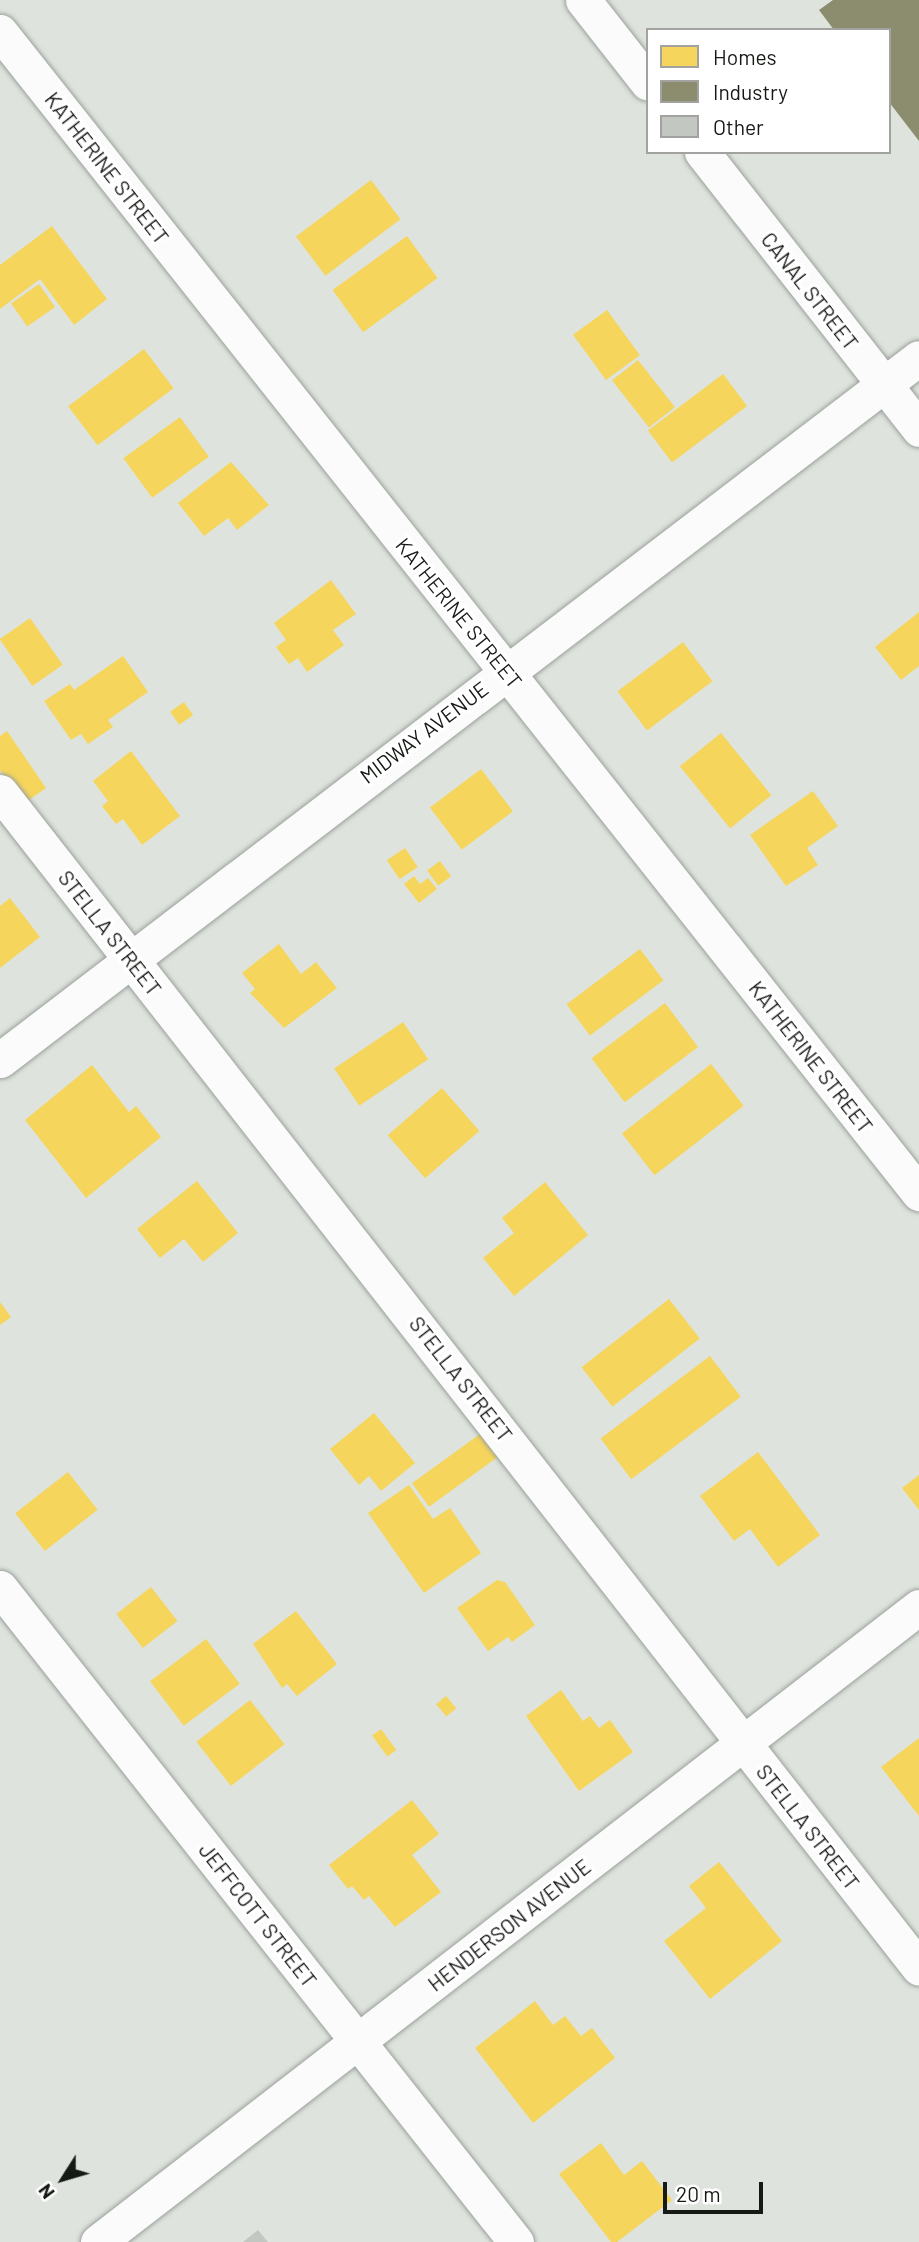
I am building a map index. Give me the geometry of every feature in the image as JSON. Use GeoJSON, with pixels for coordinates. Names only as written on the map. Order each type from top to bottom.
{"type":"FeatureCollection","features":[{"type":"Feature","properties":{"kind":"street"},"geometry":{"type":"LineString","coordinates":[[583,0],[646,80]]}},
{"type":"Feature","properties":{"kind":"street","name":"KATHERINE STREET"},"geometry":{"type":"LineString","coordinates":[[0,32],[919,1193]]}},
{"type":"Feature","properties":{"kind":"street","name":"CANAL STREET"},"geometry":{"type":"LineString","coordinates":[[704,154],[919,429]]}},
{"type":"Feature","properties":{"kind":"street","name":"MIDWAY AVENUE"},"geometry":{"type":"LineString","coordinates":[[0,1060],[505,670],[919,358]]}},
{"type":"Feature","properties":{"kind":"street","name":"STELLA STREET"},"geometry":{"type":"LineString","coordinates":[[0,792],[919,1968]]}},
{"type":"Feature","properties":{"kind":"street","name":"JEFFCOTT STREET"},"geometry":{"type":"LineString","coordinates":[[0,1588],[516,2242]]}},
{"type":"Feature","properties":{"kind":"street","name":"HENDERSON AVENUE"},"geometry":{"type":"LineString","coordinates":[[98,2242],[919,1607]]}},
{"type":"Feature","properties":{"kind":"building: Homes"},"geometry":{"type":"Polygon","coordinates":[[[371,180],[400,219],[325,276],[296,237],[371,180]]]}},
{"type":"Feature","properties":{"kind":"building: Homes"},"geometry":{"type":"Polygon","coordinates":[[[52,226],[107,299],[74,325],[40,279],[0,309],[0,265],[52,226]]]}},
{"type":"Feature","properties":{"kind":"building: Homes"},"geometry":{"type":"Polygon","coordinates":[[[407,236],[438,278],[363,332],[333,290],[407,236]]]}},
{"type":"Feature","properties":{"kind":"building: Homes"},"geometry":{"type":"Polygon","coordinates":[[[39,284],[55,307],[27,326],[11,304],[39,284]]]}},
{"type":"Feature","properties":{"kind":"building: Homes"},"geometry":{"type":"Polygon","coordinates":[[[607,310],[640,355],[606,380],[573,335],[607,310]]]}},
{"type":"Feature","properties":{"kind":"building: Homes"},"geometry":{"type":"Polygon","coordinates":[[[144,349],[173,388],[98,445],[68,406],[144,349]]]}},
{"type":"Feature","properties":{"kind":"building: Homes"},"geometry":{"type":"Polygon","coordinates":[[[638,360],[675,407],[649,428],[612,380],[638,360]]]}},
{"type":"Feature","properties":{"kind":"building: Homes"},"geometry":{"type":"Polygon","coordinates":[[[723,374],[747,406],[672,463],[648,431],[723,374]]]}},
{"type":"Feature","properties":{"kind":"building: Homes"},"geometry":{"type":"Polygon","coordinates":[[[180,417],[209,457],[152,498],[123,458],[180,417]]]}},
{"type":"Feature","properties":{"kind":"building: Homes"},"geometry":{"type":"Polygon","coordinates":[[[231,462],[269,505],[237,530],[228,518],[204,536],[178,503],[231,462]]]}},
{"type":"Feature","properties":{"kind":"building: Homes"},"geometry":{"type":"Polygon","coordinates":[[[331,580],[356,614],[333,630],[344,645],[307,672],[298,658],[289,664],[276,647],[286,640],[274,623],[331,580]]]}},
{"type":"Feature","properties":{"kind":"building: Homes"},"geometry":{"type":"Polygon","coordinates":[[[919,612],[919,666],[901,680],[875,647],[919,612]]]}},
{"type":"Feature","properties":{"kind":"building: Homes"},"geometry":{"type":"Polygon","coordinates":[[[30,618],[63,665],[32,686],[0,640],[30,618]]]}},
{"type":"Feature","properties":{"kind":"building: Homes"},"geometry":{"type":"Polygon","coordinates":[[[683,642],[712,681],[647,730],[618,691],[683,642]]]}},
{"type":"Feature","properties":{"kind":"building: Homes"},"geometry":{"type":"Polygon","coordinates":[[[123,656],[148,692],[108,720],[113,727],[88,744],[81,734],[71,740],[44,701],[70,684],[74,690],[123,656]]]}},
{"type":"Feature","properties":{"kind":"building: Homes"},"geometry":{"type":"Polygon","coordinates":[[[184,702],[193,715],[179,725],[170,712],[184,702]]]}},
{"type":"Feature","properties":{"kind":"building: Homes"},"geometry":{"type":"Polygon","coordinates":[[[7,731],[46,788],[23,804],[0,770],[0,736],[7,731]]]}},
{"type":"Feature","properties":{"kind":"building: Homes"},"geometry":{"type":"Polygon","coordinates":[[[721,733],[771,795],[730,829],[680,766],[721,733]]]}},
{"type":"Feature","properties":{"kind":"building: Homes"},"geometry":{"type":"Polygon","coordinates":[[[131,751],[180,816],[142,845],[123,819],[116,824],[102,806],[108,801],[93,781],[131,751]]]}},
{"type":"Feature","properties":{"kind":"building: Homes"},"geometry":{"type":"Polygon","coordinates":[[[481,769],[513,811],[462,850],[430,808],[481,769]]]}},
{"type":"Feature","properties":{"kind":"building: Homes"},"geometry":{"type":"Polygon","coordinates":[[[813,791],[838,826],[807,848],[818,865],[786,886],[750,835],[813,791]]]}},
{"type":"Feature","properties":{"kind":"building: Homes"},"geometry":{"type":"Polygon","coordinates":[[[405,848],[418,867],[400,879],[387,860],[405,848]]]}},
{"type":"Feature","properties":{"kind":"building: Homes"},"geometry":{"type":"Polygon","coordinates":[[[440,861],[451,876],[438,886],[427,870],[440,861]]]}},
{"type":"Feature","properties":{"kind":"building: Homes"},"geometry":{"type":"Polygon","coordinates":[[[414,876],[420,884],[428,878],[437,889],[419,903],[404,884],[414,876]]]}},
{"type":"Feature","properties":{"kind":"building: Homes"},"geometry":{"type":"Polygon","coordinates":[[[10,898],[40,937],[0,968],[0,906],[10,898]]]}},
{"type":"Feature","properties":{"kind":"building: Homes"},"geometry":{"type":"Polygon","coordinates":[[[279,944],[301,974],[316,962],[337,988],[284,1028],[250,993],[255,989],[242,973],[279,944]]]}},
{"type":"Feature","properties":{"kind":"building: Homes"},"geometry":{"type":"Polygon","coordinates":[[[640,949],[663,980],[590,1036],[567,1004],[640,949]]]}},
{"type":"Feature","properties":{"kind":"building: Homes"},"geometry":{"type":"Polygon","coordinates":[[[665,1003],[698,1047],[625,1102],[592,1058],[665,1003]]]}},
{"type":"Feature","properties":{"kind":"building: Homes"},"geometry":{"type":"Polygon","coordinates":[[[403,1022],[428,1059],[359,1106],[334,1068],[403,1022]]]}},
{"type":"Feature","properties":{"kind":"building: Homes"},"geometry":{"type":"Polygon","coordinates":[[[711,1064],[744,1106],[655,1175],[622,1134],[711,1064]]]}},
{"type":"Feature","properties":{"kind":"building: Homes"},"geometry":{"type":"Polygon","coordinates":[[[92,1065],[129,1112],[136,1106],[161,1137],[86,1198],[25,1120],[92,1065]]]}},
{"type":"Feature","properties":{"kind":"building: Homes"},"geometry":{"type":"Polygon","coordinates":[[[442,1088],[479,1131],[425,1178],[388,1135],[442,1088]]]}},
{"type":"Feature","properties":{"kind":"building: Homes"},"geometry":{"type":"Polygon","coordinates":[[[197,1181],[238,1233],[203,1262],[184,1239],[160,1258],[137,1229],[197,1181]]]}},
{"type":"Feature","properties":{"kind":"building: Homes"},"geometry":{"type":"Polygon","coordinates":[[[545,1182],[588,1235],[514,1296],[483,1258],[514,1233],[502,1218],[545,1182]]]}},
{"type":"Feature","properties":{"kind":"building: Homes"},"geometry":{"type":"Polygon","coordinates":[[[669,1299],[700,1338],[612,1407],[582,1367],[669,1299]]]}},
{"type":"Feature","properties":{"kind":"building: Homes"},"geometry":{"type":"Polygon","coordinates":[[[0,1302],[11,1317],[0,1325],[0,1302]]]}},
{"type":"Feature","properties":{"kind":"building: Homes"},"geometry":{"type":"Polygon","coordinates":[[[710,1356],[741,1397],[631,1479],[601,1438],[710,1356]]]}},
{"type":"Feature","properties":{"kind":"building: Homes"},"geometry":{"type":"Polygon","coordinates":[[[374,1413],[415,1463],[381,1491],[369,1476],[359,1485],[330,1449],[374,1413]]]}},
{"type":"Feature","properties":{"kind":"building: Homes"},"geometry":{"type":"Polygon","coordinates":[[[480,1434],[497,1457],[429,1507],[412,1483],[480,1434]]]}},
{"type":"Feature","properties":{"kind":"building: Homes"},"geometry":{"type":"Polygon","coordinates":[[[758,1452],[820,1535],[778,1567],[750,1529],[734,1541],[700,1496],[758,1452]]]}},
{"type":"Feature","properties":{"kind":"building: Homes"},"geometry":{"type":"Polygon","coordinates":[[[68,1472],[98,1510],[45,1551],[15,1513],[68,1472]]]}},
{"type":"Feature","properties":{"kind":"building: Homes"},"geometry":{"type":"Polygon","coordinates":[[[919,1475],[919,1510],[902,1488],[919,1475]]]}},
{"type":"Feature","properties":{"kind":"building: Homes"},"geometry":{"type":"Polygon","coordinates":[[[409,1485],[433,1519],[450,1508],[481,1553],[424,1593],[368,1513],[409,1485]]]}},
{"type":"Feature","properties":{"kind":"building: Homes"},"geometry":{"type":"Polygon","coordinates":[[[497,1580],[505,1582],[535,1625],[512,1642],[508,1637],[488,1651],[457,1608],[497,1580]]]}},
{"type":"Feature","properties":{"kind":"building: Homes"},"geometry":{"type":"Polygon","coordinates":[[[151,1587],[177,1621],[143,1648],[116,1614],[151,1587]]]}},
{"type":"Feature","properties":{"kind":"building: Homes"},"geometry":{"type":"Polygon","coordinates":[[[296,1611],[337,1664],[297,1696],[287,1684],[282,1688],[253,1644],[296,1611]]]}},
{"type":"Feature","properties":{"kind":"building: Homes"},"geometry":{"type":"Polygon","coordinates":[[[206,1639],[240,1684],[184,1726],[150,1681],[206,1639]]]}},
{"type":"Feature","properties":{"kind":"building: Homes"},"geometry":{"type":"Polygon","coordinates":[[[561,1690],[583,1721],[590,1716],[599,1728],[610,1720],[633,1752],[579,1791],[526,1716],[561,1690]]]}},
{"type":"Feature","properties":{"kind":"building: Homes"},"geometry":{"type":"Polygon","coordinates":[[[446,1696],[456,1708],[446,1717],[436,1704],[446,1696]]]}},
{"type":"Feature","properties":{"kind":"building: Homes"},"geometry":{"type":"Polygon","coordinates":[[[250,1700],[284,1744],[231,1786],[196,1742],[250,1700]]]}},
{"type":"Feature","properties":{"kind":"building: Homes"},"geometry":{"type":"Polygon","coordinates":[[[381,1729],[396,1750],[387,1757],[372,1735],[381,1729]]]}},
{"type":"Feature","properties":{"kind":"building: Homes"},"geometry":{"type":"Polygon","coordinates":[[[919,1738],[919,1816],[881,1767],[919,1738]]]}},
{"type":"Feature","properties":{"kind":"building: Homes"},"geometry":{"type":"Polygon","coordinates":[[[412,1800],[439,1834],[412,1855],[441,1892],[395,1927],[369,1896],[364,1900],[352,1886],[348,1889],[329,1865],[412,1800]]]}},
{"type":"Feature","properties":{"kind":"building: Homes"},"geometry":{"type":"Polygon","coordinates":[[[719,1862],[782,1941],[710,1999],[664,1941],[706,1908],[689,1886],[719,1862]]]}},
{"type":"Feature","properties":{"kind":"building: Homes"},"geometry":{"type":"Polygon","coordinates":[[[535,2001],[553,2025],[565,2016],[581,2036],[592,2028],[615,2058],[533,2123],[475,2048],[535,2001]]]}},
{"type":"Feature","properties":{"kind":"building: Homes"},"geometry":{"type":"Polygon","coordinates":[[[601,2143],[624,2175],[642,2161],[672,2200],[617,2242],[611,2242],[559,2174],[601,2143]]]}},
{"type":"Feature","properties":{"kind":"building: Industry"},"geometry":{"type":"Polygon","coordinates":[[[833,0],[919,0],[919,141],[891,105],[891,28],[832,28],[819,10],[833,0]]]}},
{"type":"Feature","properties":{"kind":"building: Other"},"geometry":{"type":"Polygon","coordinates":[[[258,2230],[268,2242],[243,2242],[258,2230]]]}}]}
